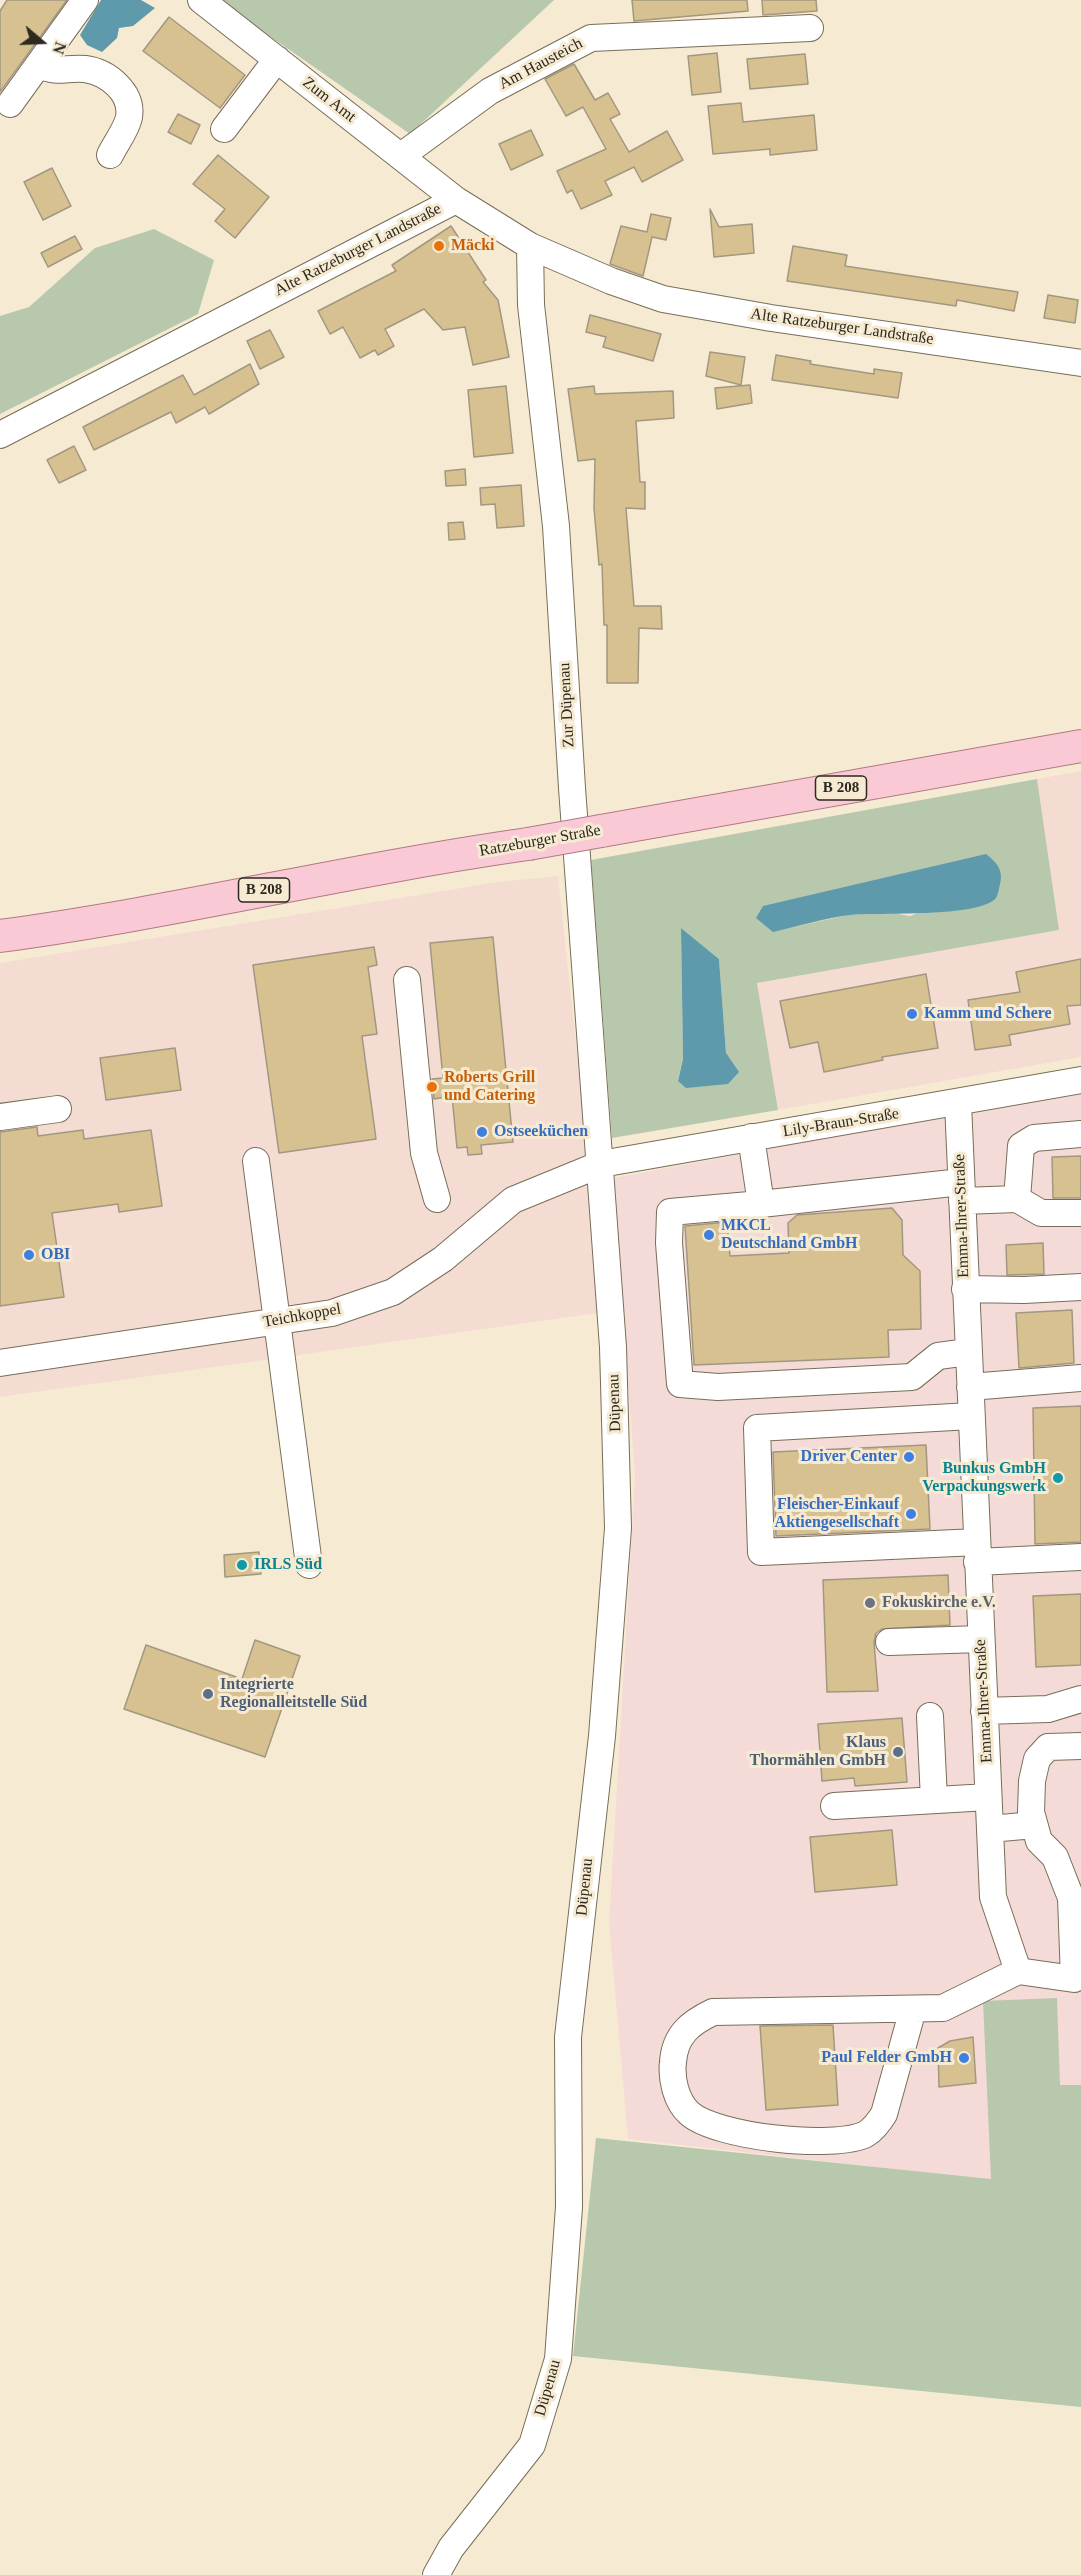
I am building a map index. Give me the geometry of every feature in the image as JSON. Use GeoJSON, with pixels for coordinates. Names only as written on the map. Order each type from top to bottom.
{"type":"FeatureCollection","features":[{"type":"Feature","properties":{"kind":"main road","name":"Ratzeburger Straße"},"geometry":{"type":"LineString","coordinates":[[0,936],[105,922],[418,860],[528,844],[1081,746]]}},
{"type":"Feature","properties":{"kind":"street"},"geometry":{"type":"LineString","coordinates":[[10,104],[85,0]]}},
{"type":"Feature","properties":{"kind":"street","name":"Zum Amt"},"geometry":{"type":"LineString","coordinates":[[201,0],[456,200]]}},
{"type":"Feature","properties":{"kind":"street","name":"Am Hausteich"},"geometry":{"type":"LineString","coordinates":[[401,156],[490,91],[591,38],[810,27]]}},
{"type":"Feature","properties":{"kind":"street"},"geometry":{"type":"LineString","coordinates":[[224,129],[277,59]]}},
{"type":"Feature","properties":{"kind":"street"},"geometry":{"type":"LineString","coordinates":[[40,65],[54,72],[89,70],[111,80],[125,93],[129,117],[110,155]]}},
{"type":"Feature","properties":{"kind":"street","name":"Alte Ratzeburger Landstraße"},"geometry":{"type":"LineString","coordinates":[[0,435],[456,200],[530,246],[611,281],[663,299],[771,318],[1081,363]]}},
{"type":"Feature","properties":{"kind":"street","name":"Zur Düpenau"},"geometry":{"type":"LineString","coordinates":[[530,246],[531,305],[556,526],[572,788],[600,1164]]}},
{"type":"Feature","properties":{"kind":"street"},"geometry":{"type":"LineString","coordinates":[[407,980],[424,1153],[437,1199]]}},
{"type":"Feature","properties":{"kind":"street","name":"Lily-Braun-Straße"},"geometry":{"type":"LineString","coordinates":[[600,1164],[1081,1080]]}},
{"type":"Feature","properties":{"kind":"street","name":"Emma-Ihrer-Straße"},"geometry":{"type":"LineString","coordinates":[[958,1103],[993,1897],[1018,1971]]}},
{"type":"Feature","properties":{"kind":"street"},"geometry":{"type":"LineString","coordinates":[[0,1117],[58,1109]]}},
{"type":"Feature","properties":{"kind":"street"},"geometry":{"type":"LineString","coordinates":[[1017,1199],[1021,1146],[1034,1138],[1081,1134]]}},
{"type":"Feature","properties":{"kind":"street"},"geometry":{"type":"LineString","coordinates":[[751,1137],[761,1204]]}},
{"type":"Feature","properties":{"kind":"street"},"geometry":{"type":"LineString","coordinates":[[256,1161],[309,1565]]}},
{"type":"Feature","properties":{"kind":"street","name":"Teichkoppel"},"geometry":{"type":"LineString","coordinates":[[0,1363],[332,1313],[393,1293],[443,1259],[513,1200],[600,1164]]}},
{"type":"Feature","properties":{"kind":"street","name":"Düpenau"},"geometry":{"type":"LineString","coordinates":[[436,2575],[451,2548],[532,2445],[558,2359],[569,2206],[568,2037],[602,1736],[618,1528],[613,1347],[600,1164]]}},
{"type":"Feature","properties":{"kind":"street"},"geometry":{"type":"LineString","coordinates":[[968,1352],[938,1356],[912,1377],[718,1387],[680,1384],[669,1243],[670,1212],[962,1191],[1017,1199],[1041,1213],[1081,1213]]}},
{"type":"Feature","properties":{"kind":"street"},"geometry":{"type":"LineString","coordinates":[[966,1298],[1024,1290],[1081,1287]]}},
{"type":"Feature","properties":{"kind":"street"},"geometry":{"type":"LineString","coordinates":[[966,1298],[1081,1305]]}},
{"type":"Feature","properties":{"kind":"street"},"geometry":{"type":"LineString","coordinates":[[970,1387],[1081,1378]]}},
{"type":"Feature","properties":{"kind":"street"},"geometry":{"type":"LineString","coordinates":[[971,1416],[757,1428],[760,1552],[977,1552],[1081,1557]]}},
{"type":"Feature","properties":{"kind":"street"},"geometry":{"type":"LineString","coordinates":[[889,1642],[981,1639]]}},
{"type":"Feature","properties":{"kind":"street"},"geometry":{"type":"LineString","coordinates":[[984,1711],[1048,1709],[1081,1699]]}},
{"type":"Feature","properties":{"kind":"street"},"geometry":{"type":"LineString","coordinates":[[930,1716],[934,1800]]}},
{"type":"Feature","properties":{"kind":"street"},"geometry":{"type":"LineString","coordinates":[[913,2009],[884,2114],[877,2125],[856,2138],[825,2141],[791,2140],[714,2127],[688,2112],[676,2091],[672,2067],[679,2037],[694,2021],[712,2012],[944,2008],[1018,1971],[1074,1979],[1071,1898],[1055,1857],[1039,1841],[1031,1812],[1032,1781],[1037,1759],[1048,1747],[1081,1746]]}},
{"type":"Feature","properties":{"kind":"street"},"geometry":{"type":"LineString","coordinates":[[834,1806],[988,1797]]}},
{"type":"Feature","properties":{"kind":"street"},"geometry":{"type":"LineString","coordinates":[[990,1829],[1034,1825]]}},
{"type":"Feature","properties":{"kind":"shaded area"},"geometry":{"type":"Polygon","coordinates":[[[1081,771],[1081,1057],[778,1110],[757,983],[1059,930],[1037,779],[1081,771]]]}},
{"type":"Feature","properties":{"kind":"shaded area"},"geometry":{"type":"Polygon","coordinates":[[[558,876],[605,1312],[0,1397],[0,963],[498,882],[558,876]]]}},
{"type":"Feature","properties":{"kind":"shaded area"},"geometry":{"type":"Polygon","coordinates":[[[1081,1091],[1081,2192],[628,2139],[609,1923],[635,1477],[613,1178],[1081,1091]]]}},
{"type":"Feature","properties":{"kind":"green space"},"geometry":{"type":"Polygon","coordinates":[[[218,0],[554,0],[410,134],[218,0]]]}},
{"type":"Feature","properties":{"kind":"green space"},"geometry":{"type":"Polygon","coordinates":[[[154,229],[214,260],[198,314],[0,414],[0,316],[29,307],[95,248],[154,229]]]}},
{"type":"Feature","properties":{"kind":"green space"},"geometry":{"type":"Polygon","coordinates":[[[1037,779],[1059,930],[757,983],[778,1110],[612,1138],[591,860],[1037,779]],[[1002,878],[773,932],[847,915],[887,912],[910,916],[1002,878]],[[681,928],[683,1059],[678,1080],[726,1053],[719,959],[681,928]]]}},
{"type":"Feature","properties":{"kind":"green space"},"geometry":{"type":"Polygon","coordinates":[[[1057,1998],[1060,2085],[1081,2085],[1081,2407],[573,2356],[596,2138],[991,2179],[983,2001],[1057,1998]]]}},
{"type":"Feature","properties":{"kind":"water"},"geometry":{"type":"Polygon","coordinates":[[[101,0],[141,0],[155,8],[133,26],[119,28],[117,38],[102,52],[87,45],[80,35],[101,0]]]}},
{"type":"Feature","properties":{"kind":"water"},"geometry":{"type":"Polygon","coordinates":[[[986,854],[998,867],[1001,875],[998,893],[996,898],[986,904],[970,909],[927,913],[850,915],[773,932],[756,918],[763,906],[986,854]]]}},
{"type":"Feature","properties":{"kind":"water"},"geometry":{"type":"Polygon","coordinates":[[[681,928],[719,959],[726,1053],[739,1072],[728,1084],[686,1088],[678,1081],[683,1059],[681,928]]]}},
{"type":"Feature","properties":{"kind":"building"},"geometry":{"type":"Polygon","coordinates":[[[7,0],[67,0],[0,92],[0,11],[7,0]]]}},
{"type":"Feature","properties":{"kind":"building"},"geometry":{"type":"Polygon","coordinates":[[[632,0],[747,0],[748,11],[634,21],[632,0]]]}},
{"type":"Feature","properties":{"kind":"building"},"geometry":{"type":"Polygon","coordinates":[[[762,0],[816,0],[817,11],[763,15],[762,0]]]}},
{"type":"Feature","properties":{"kind":"building"},"geometry":{"type":"Polygon","coordinates":[[[169,17],[245,75],[220,108],[143,51],[169,17]]]}},
{"type":"Feature","properties":{"kind":"building"},"geometry":{"type":"Polygon","coordinates":[[[717,53],[721,92],[692,95],[688,56],[717,53]]]}},
{"type":"Feature","properties":{"kind":"building"},"geometry":{"type":"Polygon","coordinates":[[[805,54],[808,84],[750,89],[747,59],[805,54]]]}},
{"type":"Feature","properties":{"kind":"building"},"geometry":{"type":"Polygon","coordinates":[[[574,64],[595,100],[608,93],[620,114],[610,119],[629,152],[667,131],[683,160],[642,182],[634,167],[605,181],[612,195],[581,209],[572,190],[567,193],[557,171],[606,149],[583,107],[566,116],[545,79],[574,64]]]}},
{"type":"Feature","properties":{"kind":"building"},"geometry":{"type":"Polygon","coordinates":[[[741,103],[743,122],[814,115],[817,150],[770,155],[770,149],[713,154],[708,106],[741,103]]]}},
{"type":"Feature","properties":{"kind":"building"},"geometry":{"type":"Polygon","coordinates":[[[178,114],[200,125],[191,144],[168,132],[178,114]]]}},
{"type":"Feature","properties":{"kind":"building"},"geometry":{"type":"Polygon","coordinates":[[[531,130],[543,155],[511,170],[499,144],[531,130]]]}},
{"type":"Feature","properties":{"kind":"building"},"geometry":{"type":"Polygon","coordinates":[[[218,155],[269,197],[235,238],[215,221],[225,209],[193,184],[218,155]]]}},
{"type":"Feature","properties":{"kind":"building"},"geometry":{"type":"Polygon","coordinates":[[[52,168],[71,206],[43,220],[24,182],[52,168]]]}},
{"type":"Feature","properties":{"kind":"building"},"geometry":{"type":"Polygon","coordinates":[[[710,209],[719,227],[752,224],[754,253],[714,257],[710,209]]]}},
{"type":"Feature","properties":{"kind":"building"},"geometry":{"type":"Polygon","coordinates":[[[651,214],[671,218],[666,240],[652,237],[643,276],[610,264],[621,226],[647,232],[651,214]]]}},
{"type":"Feature","properties":{"kind":"building"},"geometry":{"type":"Polygon","coordinates":[[[451,226],[486,280],[483,282],[498,300],[509,357],[473,365],[465,327],[443,330],[424,309],[385,329],[394,346],[378,355],[375,350],[360,358],[343,327],[330,334],[318,311],[396,271],[392,265],[451,226]]]}},
{"type":"Feature","properties":{"kind":"building"},"geometry":{"type":"Polygon","coordinates":[[[75,236],[82,249],[48,267],[41,253],[75,236]]]}},
{"type":"Feature","properties":{"kind":"building"},"geometry":{"type":"Polygon","coordinates":[[[793,246],[847,255],[845,266],[1018,292],[1014,311],[957,300],[956,306],[787,281],[793,246]]]}},
{"type":"Feature","properties":{"kind":"building"},"geometry":{"type":"Polygon","coordinates":[[[1048,295],[1078,300],[1075,323],[1044,318],[1048,295]]]}},
{"type":"Feature","properties":{"kind":"building"},"geometry":{"type":"Polygon","coordinates":[[[590,315],[661,334],[653,361],[603,347],[606,337],[586,332],[590,315]]]}},
{"type":"Feature","properties":{"kind":"building"},"geometry":{"type":"Polygon","coordinates":[[[270,330],[284,357],[260,369],[247,341],[270,330]]]}},
{"type":"Feature","properties":{"kind":"building"},"geometry":{"type":"Polygon","coordinates":[[[710,352],[745,357],[741,385],[706,376],[710,352]]]}},
{"type":"Feature","properties":{"kind":"building"},"geometry":{"type":"Polygon","coordinates":[[[776,355],[811,361],[810,364],[874,374],[874,369],[902,373],[898,398],[772,380],[776,355]]]}},
{"type":"Feature","properties":{"kind":"building"},"geometry":{"type":"Polygon","coordinates":[[[250,364],[259,384],[209,414],[205,407],[176,423],[171,412],[94,450],[83,427],[183,375],[194,395],[250,364]]]}},
{"type":"Feature","properties":{"kind":"building"},"geometry":{"type":"Polygon","coordinates":[[[750,385],[752,403],[717,409],[715,388],[750,385]]]}},
{"type":"Feature","properties":{"kind":"building"},"geometry":{"type":"Polygon","coordinates":[[[506,386],[513,453],[474,457],[468,390],[506,386]]]}},
{"type":"Feature","properties":{"kind":"building"},"geometry":{"type":"Polygon","coordinates":[[[594,386],[595,394],[673,391],[674,418],[636,421],[640,482],[645,482],[645,509],[626,508],[634,606],[661,606],[662,629],[639,628],[638,683],[607,683],[607,625],[604,625],[602,564],[599,565],[594,508],[595,459],[578,461],[568,389],[594,386]]]}},
{"type":"Feature","properties":{"kind":"building"},"geometry":{"type":"Polygon","coordinates":[[[74,446],[86,470],[59,483],[47,460],[74,446]]]}},
{"type":"Feature","properties":{"kind":"building"},"geometry":{"type":"Polygon","coordinates":[[[465,469],[466,485],[446,486],[445,471],[465,469]]]}},
{"type":"Feature","properties":{"kind":"building"},"geometry":{"type":"Polygon","coordinates":[[[521,485],[524,526],[497,528],[495,504],[481,505],[480,488],[521,485]]]}},
{"type":"Feature","properties":{"kind":"building"},"geometry":{"type":"Polygon","coordinates":[[[463,522],[465,539],[449,540],[448,523],[463,522]]]}},
{"type":"Feature","properties":{"kind":"building"},"geometry":{"type":"Polygon","coordinates":[[[493,937],[513,1142],[481,1145],[482,1154],[468,1155],[467,1147],[457,1148],[452,1096],[434,1099],[432,1079],[443,1078],[430,943],[493,937]]]}},
{"type":"Feature","properties":{"kind":"building"},"geometry":{"type":"Polygon","coordinates":[[[374,947],[377,965],[368,967],[377,1034],[362,1036],[376,1139],[279,1153],[253,965],[374,947]]]}},
{"type":"Feature","properties":{"kind":"building"},"geometry":{"type":"Polygon","coordinates":[[[1081,959],[1081,1005],[1067,1006],[1070,1024],[1009,1035],[1011,1045],[975,1050],[968,1000],[1020,992],[1016,972],[1081,959]]]}},
{"type":"Feature","properties":{"kind":"building"},"geometry":{"type":"Polygon","coordinates":[[[926,974],[938,1048],[882,1057],[883,1060],[824,1072],[818,1042],[790,1048],[780,1001],[926,974]]]}},
{"type":"Feature","properties":{"kind":"building"},"geometry":{"type":"Polygon","coordinates":[[[175,1048],[181,1090],[106,1100],[100,1058],[175,1048]]]}},
{"type":"Feature","properties":{"kind":"building","name":"OBI"},"geometry":{"type":"Polygon","coordinates":[[[37,1127],[38,1136],[83,1130],[84,1139],[151,1130],[162,1206],[119,1212],[118,1204],[52,1213],[64,1297],[0,1306],[0,1132],[37,1127]]]}},
{"type":"Feature","properties":{"kind":"building"},"geometry":{"type":"Polygon","coordinates":[[[1081,1156],[1081,1198],[1053,1198],[1052,1157],[1081,1156]]]}},
{"type":"Feature","properties":{"kind":"building"},"geometry":{"type":"Polygon","coordinates":[[[892,1208],[902,1220],[903,1255],[920,1271],[921,1329],[888,1330],[889,1357],[694,1365],[685,1226],[727,1222],[730,1256],[789,1253],[788,1223],[797,1215],[892,1208]]]}},
{"type":"Feature","properties":{"kind":"building"},"geometry":{"type":"Polygon","coordinates":[[[1043,1243],[1044,1274],[1007,1275],[1006,1245],[1043,1243]]]}},
{"type":"Feature","properties":{"kind":"building"},"geometry":{"type":"Polygon","coordinates":[[[1072,1310],[1074,1363],[1019,1368],[1016,1313],[1072,1310]]]}},
{"type":"Feature","properties":{"kind":"building","name":"Bunkus GmbH Verpackungswerk"},"geometry":{"type":"Polygon","coordinates":[[[1081,1406],[1081,1542],[1035,1544],[1033,1408],[1081,1406]]]}},
{"type":"Feature","properties":{"kind":"building"},"geometry":{"type":"Polygon","coordinates":[[[926,1445],[930,1529],[776,1536],[773,1452],[926,1445]]]}},
{"type":"Feature","properties":{"kind":"building","name":"IRLS Süd"},"geometry":{"type":"Polygon","coordinates":[[[259,1552],[261,1574],[225,1577],[224,1555],[259,1552]]]}},
{"type":"Feature","properties":{"kind":"building"},"geometry":{"type":"Polygon","coordinates":[[[948,1575],[950,1625],[882,1629],[876,1633],[874,1642],[878,1691],[827,1692],[823,1580],[948,1575]]]}},
{"type":"Feature","properties":{"kind":"building"},"geometry":{"type":"Polygon","coordinates":[[[1081,1594],[1081,1665],[1036,1667],[1033,1596],[1081,1594]]]}},
{"type":"Feature","properties":{"kind":"building","name":"Integrierte Regionalleitstelle Süd"},"geometry":{"type":"Polygon","coordinates":[[[255,1640],[300,1656],[265,1757],[124,1709],[146,1645],[242,1679],[255,1640]]]}},
{"type":"Feature","properties":{"kind":"building"},"geometry":{"type":"Polygon","coordinates":[[[902,1718],[907,1782],[855,1786],[854,1778],[822,1781],[818,1724],[902,1718]]]}},
{"type":"Feature","properties":{"kind":"building"},"geometry":{"type":"Polygon","coordinates":[[[892,1830],[897,1885],[815,1892],[810,1837],[892,1830]]]}},
{"type":"Feature","properties":{"kind":"building"},"geometry":{"type":"Polygon","coordinates":[[[833,2025],[838,2105],[766,2110],[760,2026],[833,2025]]]}},
{"type":"Feature","properties":{"kind":"building"},"geometry":{"type":"Polygon","coordinates":[[[973,2037],[976,2083],[939,2087],[938,2048],[950,2041],[973,2037]]]}},
{"type":"Feature","properties":{"kind":"place","name":"Mäcki"},"geometry":{"type":"Point","coordinates":[439,246]}},
{"type":"Feature","properties":{"kind":"place","name":"Kamm und Schere"},"geometry":{"type":"Point","coordinates":[912,1014]}},
{"type":"Feature","properties":{"kind":"place","name":"Roberts Grill und Catering"},"geometry":{"type":"Point","coordinates":[432,1087]}},
{"type":"Feature","properties":{"kind":"place","name":"Ostseeküchen"},"geometry":{"type":"Point","coordinates":[482,1132]}},
{"type":"Feature","properties":{"kind":"place","name":"MKCL Deutschland GmbH"},"geometry":{"type":"Point","coordinates":[709,1235]}},
{"type":"Feature","properties":{"kind":"place","name":"OBI"},"geometry":{"type":"Point","coordinates":[29,1255]}},
{"type":"Feature","properties":{"kind":"place","name":"Driver Center"},"geometry":{"type":"Point","coordinates":[909,1457]}},
{"type":"Feature","properties":{"kind":"place","name":"Bunkus GmbH Verpackungswerk"},"geometry":{"type":"Point","coordinates":[1058,1478]}},
{"type":"Feature","properties":{"kind":"place","name":"Fleischer-Einkauf Aktiengesellschaft"},"geometry":{"type":"Point","coordinates":[911,1514]}},
{"type":"Feature","properties":{"kind":"place","name":"IRLS Süd"},"geometry":{"type":"Point","coordinates":[242,1565]}},
{"type":"Feature","properties":{"kind":"place","name":"Fokuskirche e.V."},"geometry":{"type":"Point","coordinates":[870,1603]}},
{"type":"Feature","properties":{"kind":"place","name":"Integrierte Regionalleitstelle Süd"},"geometry":{"type":"Point","coordinates":[208,1694]}},
{"type":"Feature","properties":{"kind":"place","name":"Klaus Thormählen GmbH"},"geometry":{"type":"Point","coordinates":[898,1752]}},
{"type":"Feature","properties":{"kind":"place","name":"Paul Felder GmbH"},"geometry":{"type":"Point","coordinates":[964,2058]}}]}
